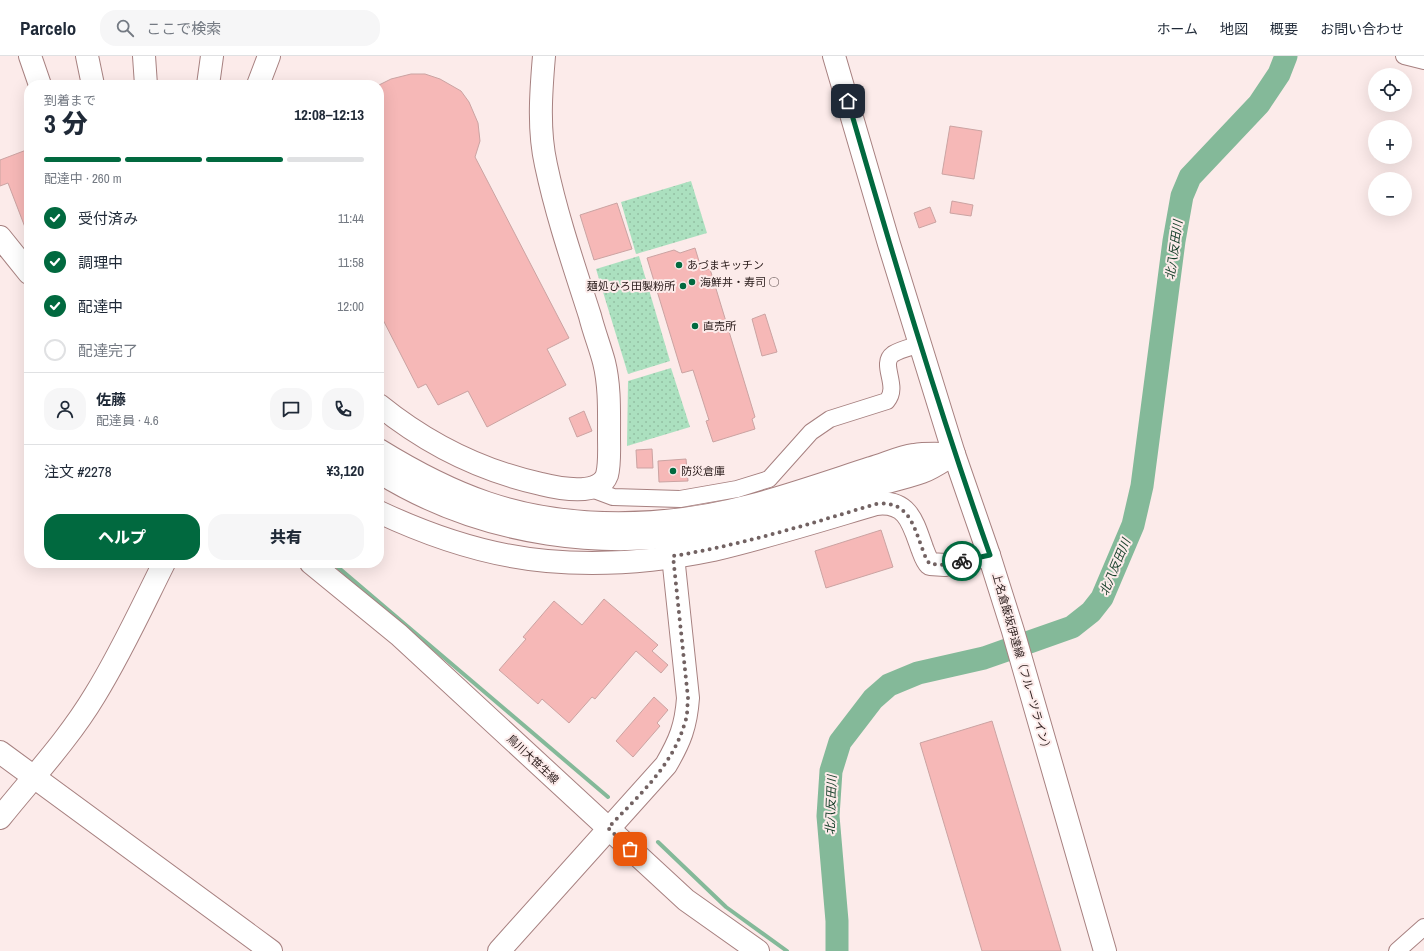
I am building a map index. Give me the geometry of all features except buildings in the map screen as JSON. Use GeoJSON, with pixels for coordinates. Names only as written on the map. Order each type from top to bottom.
{"type":"FeatureCollection","features":[{"type":"Feature","properties":{"kind":"main road"},"geometry":{"type":"LineString","coordinates":[[30,56],[38,80]]}},
{"type":"Feature","properties":{"kind":"main road"},"geometry":{"type":"LineString","coordinates":[[87,56],[92,80]]}},
{"type":"Feature","properties":{"kind":"main road"},"geometry":{"type":"LineString","coordinates":[[144,56],[146,80]]}},
{"type":"Feature","properties":{"kind":"main road"},"geometry":{"type":"LineString","coordinates":[[159,56],[160,80]]}},
{"type":"Feature","properties":{"kind":"main road"},"geometry":{"type":"LineString","coordinates":[[209,80],[212,56]]}},
{"type":"Feature","properties":{"kind":"main road"},"geometry":{"type":"LineString","coordinates":[[260,80],[269,56]]}},
{"type":"Feature","properties":{"kind":"main road"},"geometry":{"type":"LineString","coordinates":[[384,409],[412,430],[458,456],[503,474],[557,488],[576,490],[589,488],[598,484],[606,476],[609,454],[609,396],[604,363],[555,206],[545,164],[541,127],[544,56]]}},
{"type":"Feature","properties":{"kind":"main road","name":"上名倉飯坂伊達線（フルーツライン）"},"geometry":{"type":"LineString","coordinates":[[834,56],[954,454],[990,555],[1105,951]]}},
{"type":"Feature","properties":{"kind":"main road"},"geometry":{"type":"LineString","coordinates":[[0,237],[24,266]]}},
{"type":"Feature","properties":{"kind":"main road"},"geometry":{"type":"LineString","coordinates":[[384,453],[429,479],[460,493],[494,505],[520,512],[559,519],[627,523],[669,520],[750,506],[914,455],[954,454]]}},
{"type":"Feature","properties":{"kind":"main road"},"geometry":{"type":"LineString","coordinates":[[384,475],[424,496],[484,520],[550,535],[619,539],[659,538],[727,528],[794,507],[923,472],[954,454]]}},
{"type":"Feature","properties":{"kind":"main road"},"geometry":{"type":"LineString","coordinates":[[384,514],[419,529],[475,547],[509,555],[547,561],[631,561],[711,550],[752,540],[876,504],[887,503],[901,509],[911,519],[930,564],[944,565],[990,555]]}},
{"type":"Feature","properties":{"kind":"main road"},"geometry":{"type":"LineString","coordinates":[[499,951],[666,765],[678,745],[686,721],[688,698],[673,556]]}},
{"type":"Feature","properties":{"kind":"main road"},"geometry":{"type":"LineString","coordinates":[[0,818],[34,778],[94,697],[113,665],[162,568]]}},
{"type":"Feature","properties":{"kind":"main road","name":"鳥川大笹生線"},"geometry":{"type":"LineString","coordinates":[[317,568],[399,635],[686,900],[758,951]]}},
{"type":"Feature","properties":{"kind":"main road"},"geometry":{"type":"LineString","coordinates":[[0,752],[271,951]]}},
{"type":"Feature","properties":{"kind":"street"},"geometry":{"type":"LineString","coordinates":[[1404,56],[1424,61]]}},
{"type":"Feature","properties":{"kind":"street"},"geometry":{"type":"LineString","coordinates":[[589,488],[614,497],[680,498],[737,489],[769,479],[811,432],[822,423],[887,401],[890,397],[892,389],[888,365],[890,357],[895,353],[920,344]]}},
{"type":"Feature","properties":{"kind":"street"},"geometry":{"type":"LineString","coordinates":[[1397,951],[1424,927]]}},
{"type":"Feature","properties":{"kind":"green space"},"geometry":{"type":"Polygon","coordinates":[[[691,181],[707,233],[636,254],[621,202],[691,181]]]}},
{"type":"Feature","properties":{"kind":"green space"},"geometry":{"type":"Polygon","coordinates":[[[639,256],[670,361],[628,374],[596,269],[639,256]]]}},
{"type":"Feature","properties":{"kind":"green space"},"geometry":{"type":"Polygon","coordinates":[[[671,368],[690,427],[627,446],[628,381],[671,368]]]}},
{"type":"Feature","properties":{"kind":"waterway","name":"北八反田川"},"geometry":{"type":"LineString","coordinates":[[837,951],[837,921],[828,816],[831,771],[840,742],[873,699],[889,685],[918,673],[984,658],[1072,627],[1091,612],[1102,598],[1133,525],[1142,486],[1174,241],[1182,196],[1190,177],[1259,104],[1279,74],[1286,56]]}},
{"type":"Feature","properties":{"kind":"waterway"},"geometry":{"type":"LineString","coordinates":[[339,568],[608,797]]}},
{"type":"Feature","properties":{"kind":"waterway"},"geometry":{"type":"LineString","coordinates":[[658,842],[726,907],[787,951]]}},
{"type":"Feature","properties":{"kind":"way so far"},"geometry":{"type":"LineString","coordinates":[[630,849],[608,828],[666,765],[678,745],[686,721],[688,698],[673,556],[711,550],[752,540],[876,504],[887,503],[898,507],[911,519],[930,564],[938,566],[962,561]]}},
{"type":"Feature","properties":{"kind":"place","name":"あづまキッチン"},"geometry":{"type":"Point","coordinates":[679,265]}},
{"type":"Feature","properties":{"kind":"place","name":"海鮮丼・寿司 ○"},"geometry":{"type":"Point","coordinates":[692,282]}},
{"type":"Feature","properties":{"kind":"place","name":"麺処ひろ田製粉所"},"geometry":{"type":"Point","coordinates":[683,286]}},
{"type":"Feature","properties":{"kind":"place","name":"直売所"},"geometry":{"type":"Point","coordinates":[695,326]}},
{"type":"Feature","properties":{"kind":"place","name":"防災倉庫"},"geometry":{"type":"Point","coordinates":[673,471]}},
{"type":"Feature","properties":{"kind":"route"},"geometry":{"type":"LineString","coordinates":[[848,101],[889,244],[954,454],[990,555],[962,561]]}}]}
